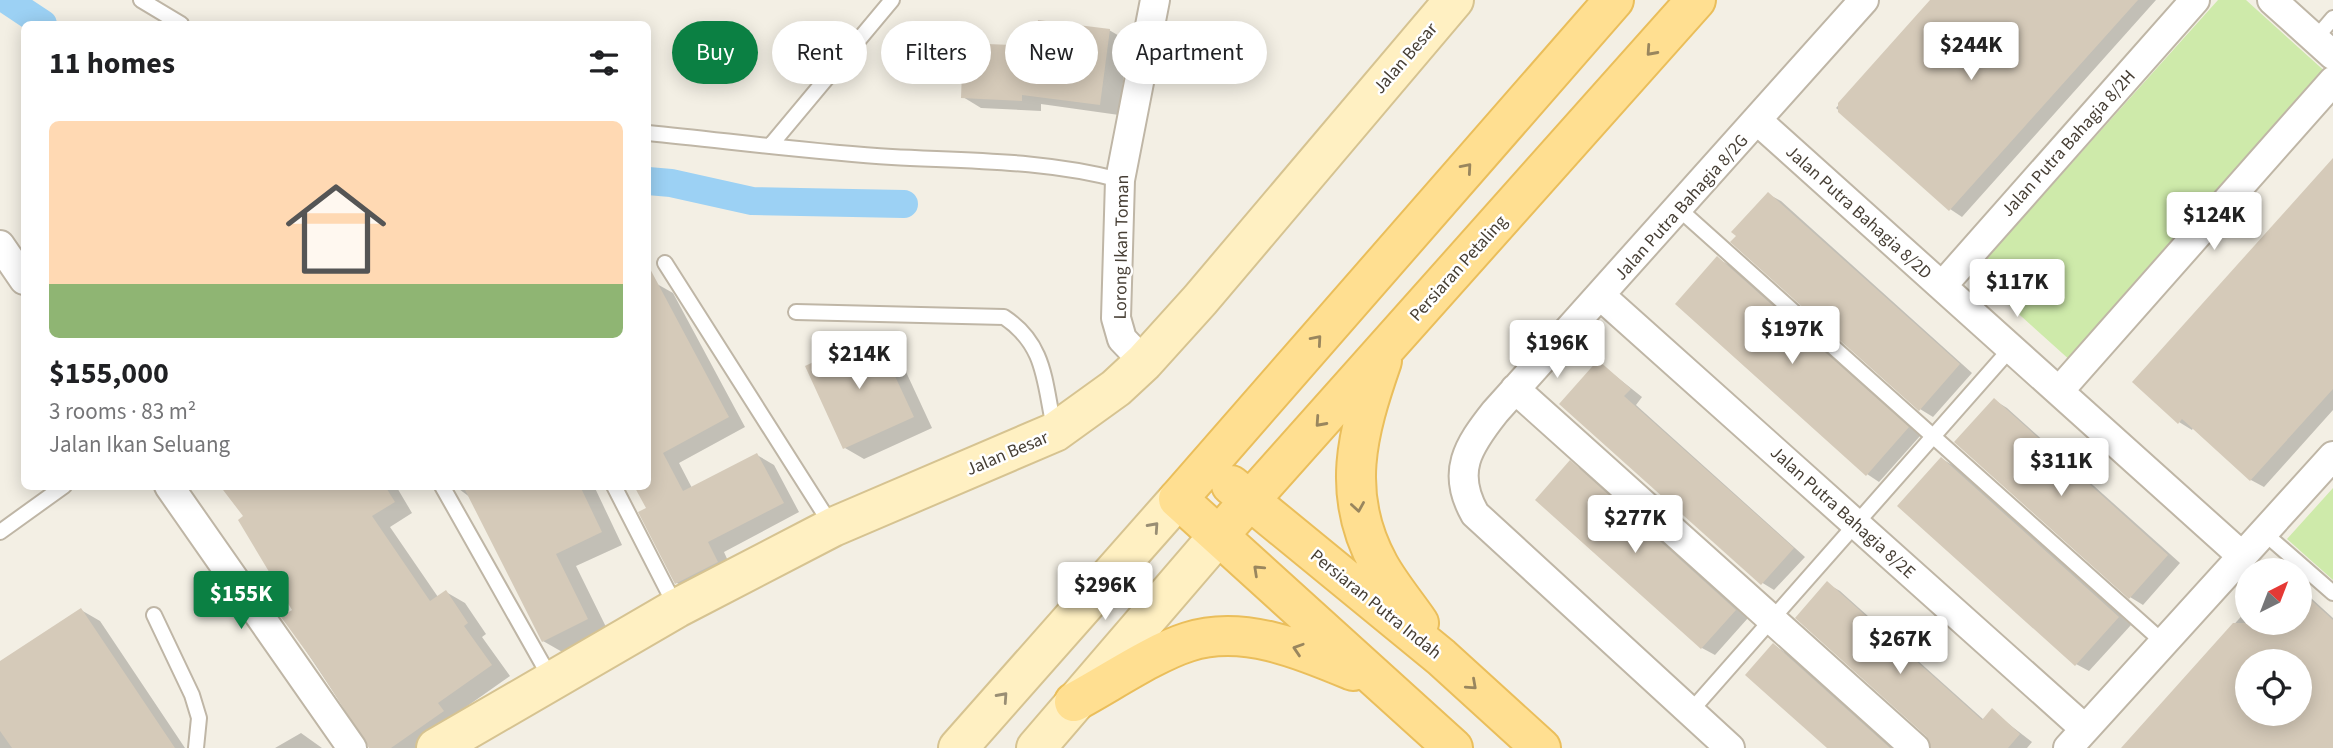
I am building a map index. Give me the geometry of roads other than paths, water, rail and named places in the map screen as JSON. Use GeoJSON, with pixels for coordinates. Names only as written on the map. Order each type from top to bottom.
{"type":"FeatureCollection","features":[{"type":"Feature","properties":{"kind":"main road","name":"Persiaran Petaling"},"geometry":{"type":"LineString","coordinates":[[1219,535],[1696,0]]}},
{"type":"Feature","properties":{"kind":"main road"},"geometry":{"type":"LineString","coordinates":[[1453,748],[1178,499],[1609,4]]}},
{"type":"Feature","properties":{"kind":"main road"},"geometry":{"type":"LineString","coordinates":[[1388,346],[1366,406],[1358,442],[1357,508],[1365,538],[1380,568],[1441,656]]}},
{"type":"Feature","properties":{"kind":"main road","name":"Persiaran Putra Indah"},"geometry":{"type":"LineString","coordinates":[[1208,465],[1441,656],[1541,748]]}},
{"type":"Feature","properties":{"kind":"main road"},"geometry":{"type":"LineString","coordinates":[[1074,702],[1166,651],[1190,641],[1234,637],[1278,642],[1307,651],[1353,671],[1402,702]]}},
{"type":"Feature","properties":{"kind":"street","name":"Lorong Ikan Toman"},"geometry":{"type":"LineString","coordinates":[[1144,362],[1122,339],[1116,318],[1120,180],[1155,0]]}},
{"type":"Feature","properties":{"kind":"street","name":"Jalan Besar"},"geometry":{"type":"LineString","coordinates":[[436,748],[677,608],[833,527],[1055,432],[1116,388],[1144,362],[1200,300],[1454,0]]}},
{"type":"Feature","properties":{"kind":"street","name":"Jalan Putra Bahagia 8/2G"},"geometry":{"type":"LineString","coordinates":[[1730,748],[1475,514],[1466,498],[1462,480],[1465,458],[1475,437],[1515,389],[1864,0]]}},
{"type":"Feature","properties":{"kind":"street","name":"Jalan Putra Bahagia 8/2H"},"geometry":{"type":"LineString","coordinates":[[1942,286],[2195,0]]}},
{"type":"Feature","properties":{"kind":"street"},"geometry":{"type":"LineString","coordinates":[[2272,0],[2327,37]]}},
{"type":"Feature","properties":{"kind":"street"},"geometry":{"type":"LineString","coordinates":[[2059,391],[2333,81]]}},
{"type":"Feature","properties":{"kind":"street","name":"Jalan Putra Bahagia 8/2D"},"geometry":{"type":"LineString","coordinates":[[1758,121],[2242,556]]}},
{"type":"Feature","properties":{"kind":"street"},"geometry":{"type":"LineString","coordinates":[[0,245],[21,276]]}},
{"type":"Feature","properties":{"kind":"street","name":"Jalan Putra Bahagia 8/2E"},"geometry":{"type":"LineString","coordinates":[[1601,296],[1856,523],[2080,740]]}},
{"type":"Feature","properties":{"kind":"street"},"geometry":{"type":"LineString","coordinates":[[1515,389],[1916,748]]}},
{"type":"Feature","properties":{"kind":"street"},"geometry":{"type":"LineString","coordinates":[[2080,740],[2163,642],[2333,456]]}},
{"type":"Feature","properties":{"kind":"street"},"geometry":{"type":"LineString","coordinates":[[172,490],[352,748]]}},
{"type":"Feature","properties":{"kind":"street"},"geometry":{"type":"LineString","coordinates":[[958,748],[1178,499]]}},
{"type":"Feature","properties":{"kind":"street"},"geometry":{"type":"LineString","coordinates":[[1036,748],[1219,535]]}},
{"type":"Feature","properties":{"kind":"lane"},"geometry":{"type":"LineString","coordinates":[[141,0],[176,21]]}},
{"type":"Feature","properties":{"kind":"lane"},"geometry":{"type":"LineString","coordinates":[[770,146],[892,0]]}},
{"type":"Feature","properties":{"kind":"lane"},"geometry":{"type":"LineString","coordinates":[[651,133],[891,157],[993,161],[1087,171],[1120,180]]}},
{"type":"Feature","properties":{"kind":"lane"},"geometry":{"type":"LineString","coordinates":[[1679,209],[1931,438],[2163,642]]}},
{"type":"Feature","properties":{"kind":"lane"},"geometry":{"type":"LineString","coordinates":[[664,263],[833,527]]}},
{"type":"Feature","properties":{"kind":"lane"},"geometry":{"type":"LineString","coordinates":[[796,312],[1004,317],[1023,330],[1037,349],[1055,432]]}},
{"type":"Feature","properties":{"kind":"lane"},"geometry":{"type":"LineString","coordinates":[[1690,712],[2012,347]]}},
{"type":"Feature","properties":{"kind":"lane"},"geometry":{"type":"LineString","coordinates":[[0,532],[58,490]]}},
{"type":"Feature","properties":{"kind":"lane"},"geometry":{"type":"LineString","coordinates":[[444,490],[551,679]]}},
{"type":"Feature","properties":{"kind":"lane"},"geometry":{"type":"LineString","coordinates":[[616,490],[677,608]]}},
{"type":"Feature","properties":{"kind":"lane"},"geometry":{"type":"LineString","coordinates":[[2263,532],[2333,593]]}},
{"type":"Feature","properties":{"kind":"lane"},"geometry":{"type":"LineString","coordinates":[[153,615],[192,695],[199,718],[196,748]]}},
{"type":"Feature","properties":{"kind":"waterway"},"geometry":{"type":"LineString","coordinates":[[7,0],[38,21]]}},
{"type":"Feature","properties":{"kind":"waterway"},"geometry":{"type":"LineString","coordinates":[[651,181],[671,183],[752,201],[904,204]]}}]}
